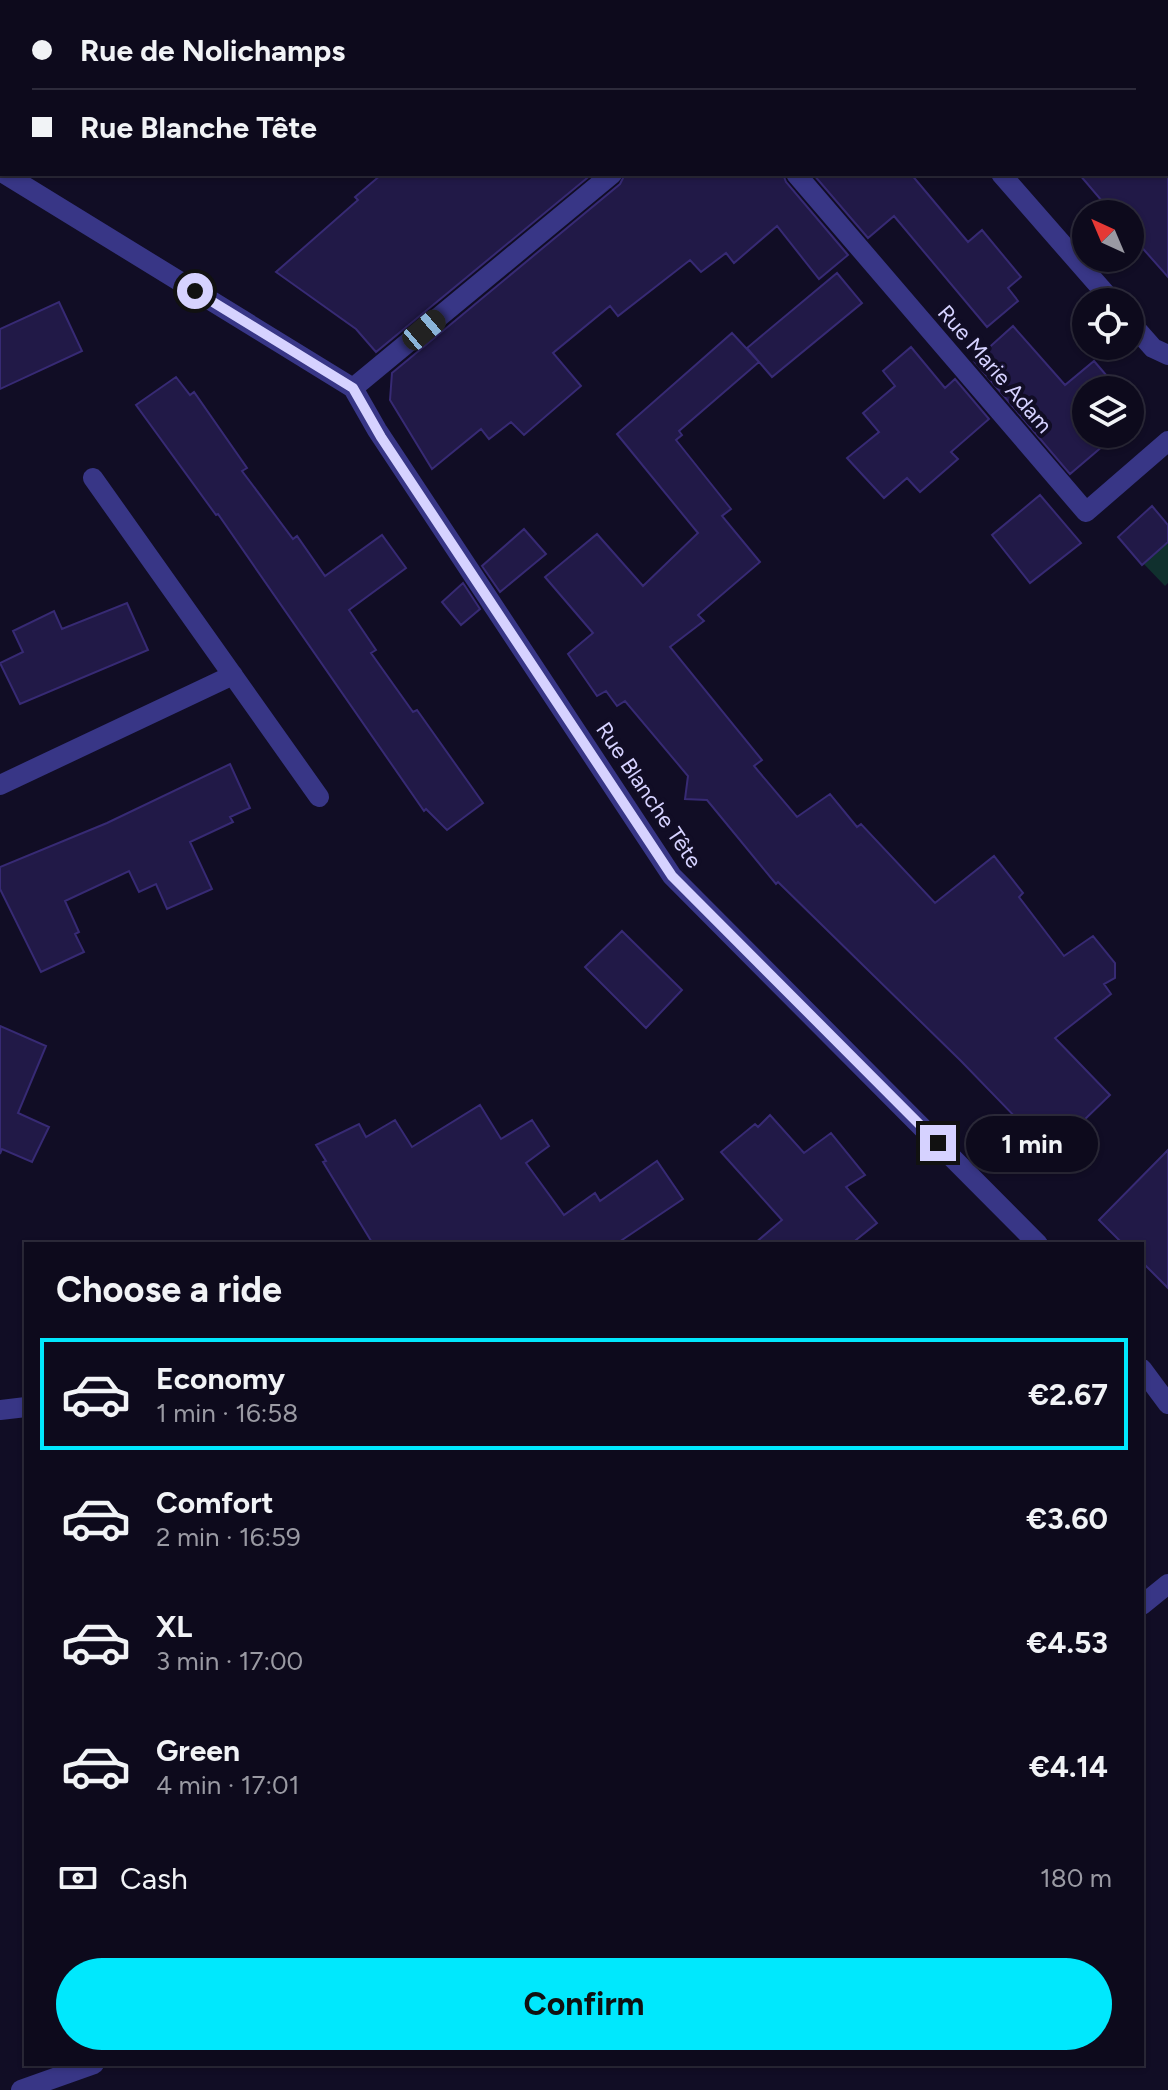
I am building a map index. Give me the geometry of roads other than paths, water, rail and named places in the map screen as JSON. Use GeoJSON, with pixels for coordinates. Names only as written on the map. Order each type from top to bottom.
{"type":"FeatureCollection","features":[{"type":"Feature","properties":{"kind":"street"},"geometry":{"type":"LineString","coordinates":[[9,176],[353,388],[610,176]]}},
{"type":"Feature","properties":{"kind":"street","name":"Rue Marie Adam"},"geometry":{"type":"LineString","coordinates":[[798,176],[1086,512],[1168,441]]}},
{"type":"Feature","properties":{"kind":"street"},"geometry":{"type":"LineString","coordinates":[[1003,176],[1101,288]]}},
{"type":"Feature","properties":{"kind":"street"},"geometry":{"type":"LineString","coordinates":[[1144,338],[1153,348],[1168,355]]}},
{"type":"Feature","properties":{"kind":"street","name":"Rue Blanche Tête"},"geometry":{"type":"LineString","coordinates":[[353,388],[381,437],[672,876],[1036,1242]]}},
{"type":"Feature","properties":{"kind":"street"},"geometry":{"type":"LineString","coordinates":[[93,478],[319,797]]}},
{"type":"Feature","properties":{"kind":"street"},"geometry":{"type":"LineString","coordinates":[[0,785],[233,675]]}},
{"type":"Feature","properties":{"kind":"street"},"geometry":{"type":"LineString","coordinates":[[1144,1372],[1168,1404]]}},
{"type":"Feature","properties":{"kind":"street"},"geometry":{"type":"LineString","coordinates":[[0,1410],[24,1407]]}},
{"type":"Feature","properties":{"kind":"street"},"geometry":{"type":"LineString","coordinates":[[1144,1603],[1168,1584]]}},
{"type":"Feature","properties":{"kind":"street"},"geometry":{"type":"LineString","coordinates":[[21,2090],[88,2066]]}}]}
